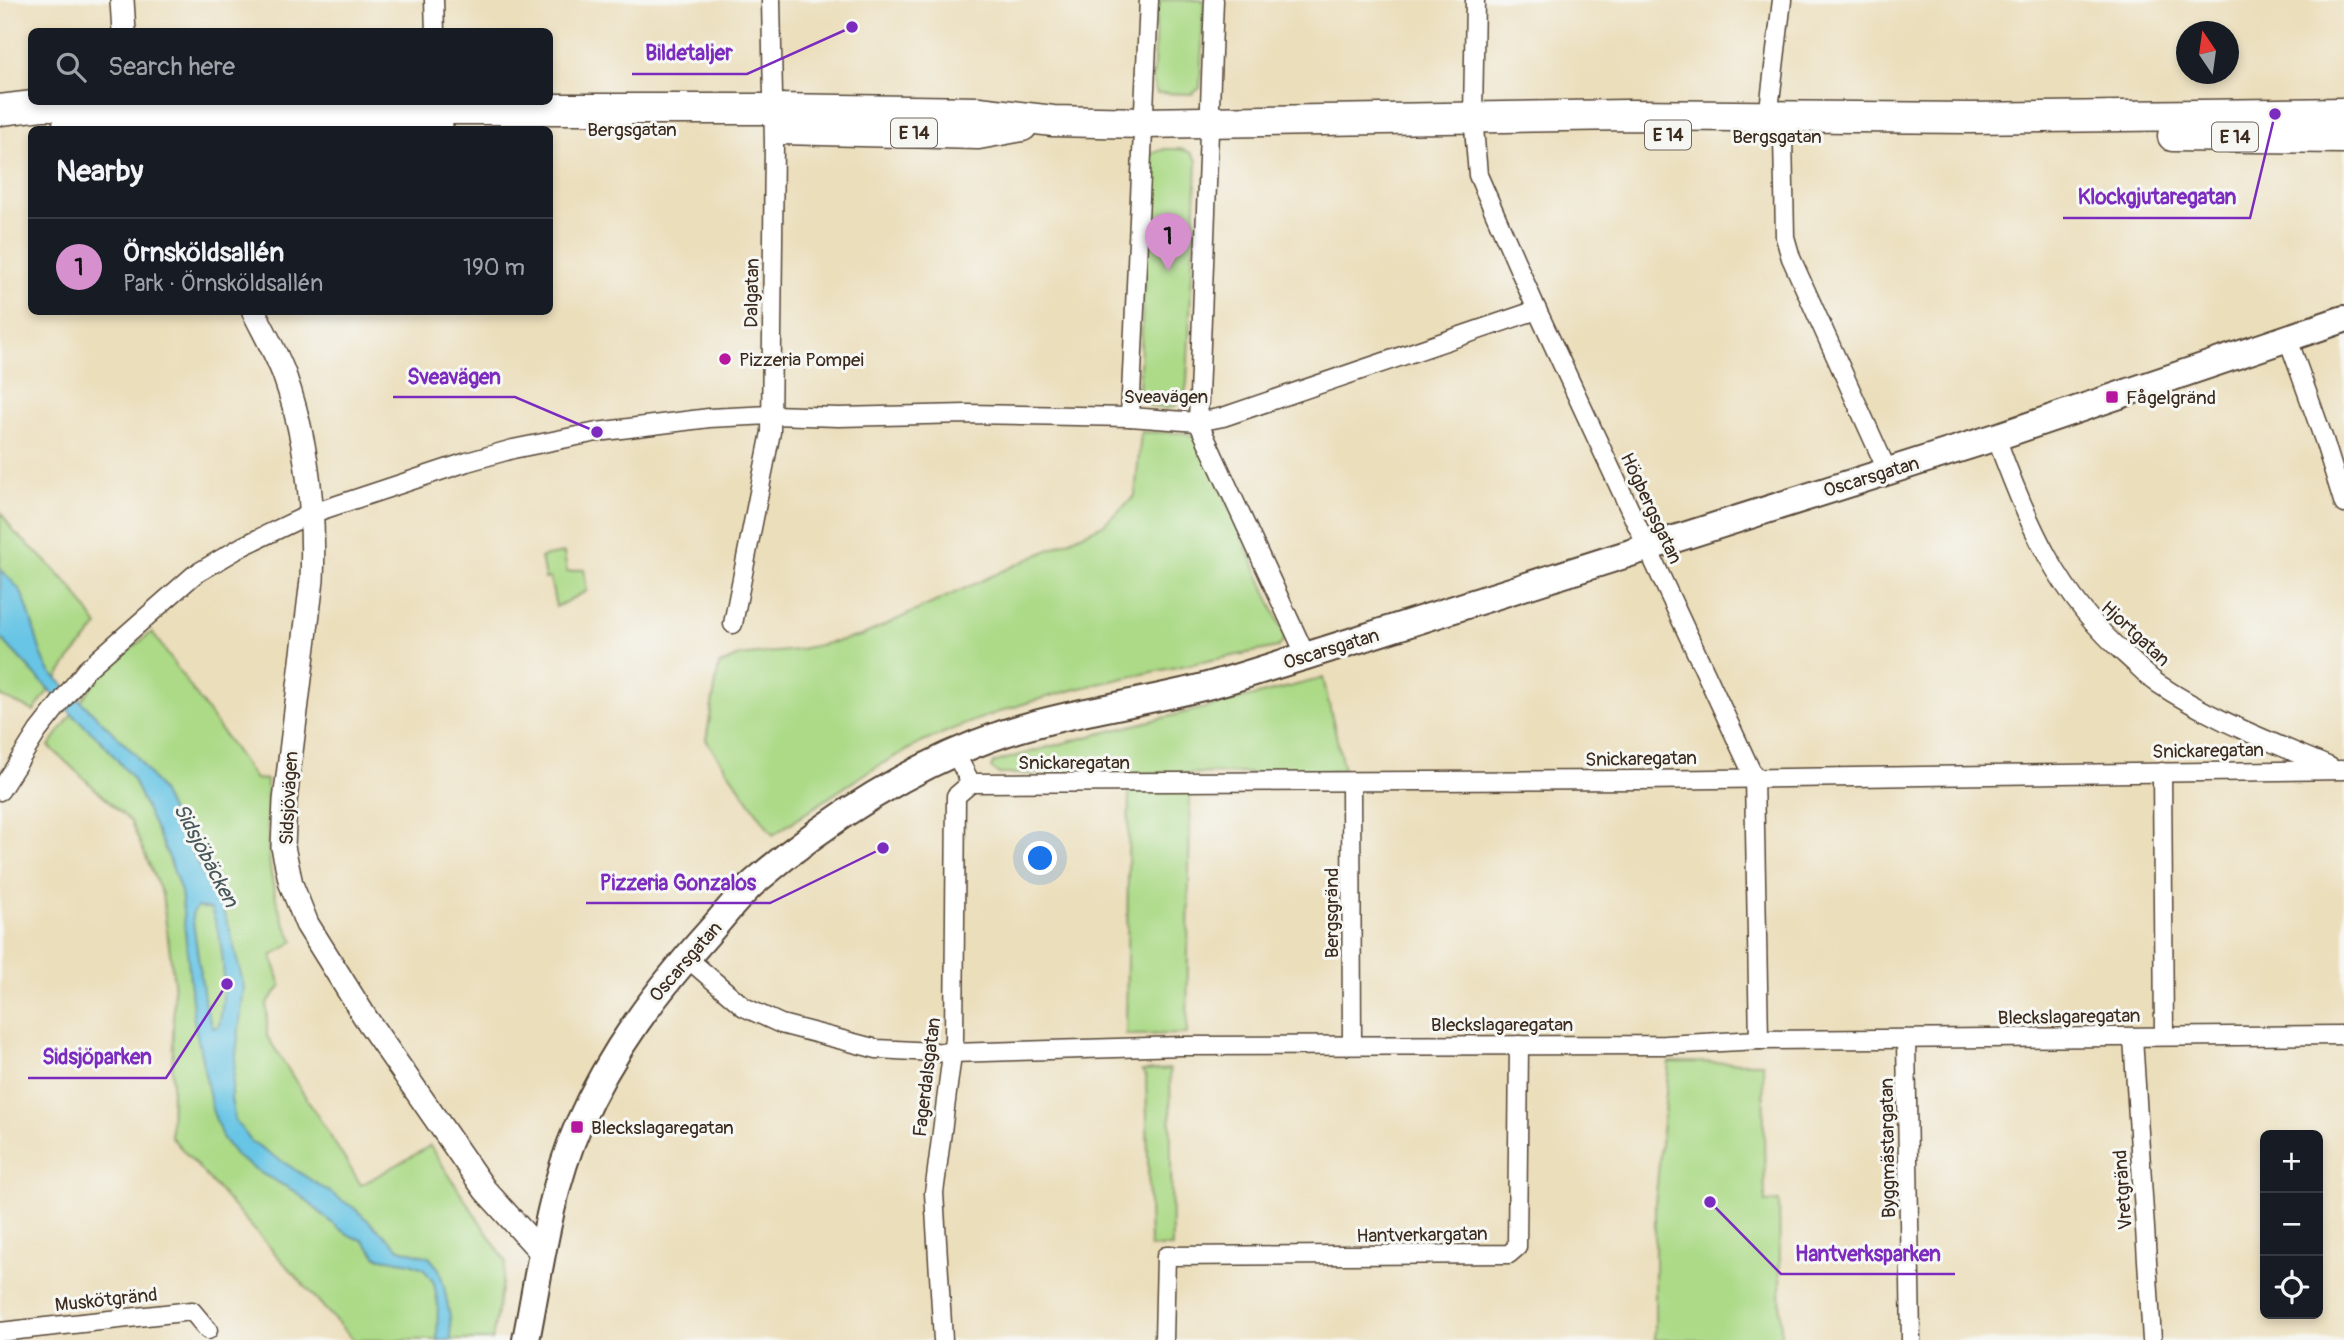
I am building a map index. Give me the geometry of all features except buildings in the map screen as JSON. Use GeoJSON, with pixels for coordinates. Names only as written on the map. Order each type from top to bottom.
{"type":"FeatureCollection","features":[{"type":"Feature","properties":{"kind":"highway","name":"Bergsgatan"},"geometry":{"type":"LineString","coordinates":[[0,110],[42,105],[130,111],[207,121],[436,113],[774,119],[978,134],[1053,121],[1777,126],[2344,138]]}},
{"type":"Feature","properties":{"kind":"highway","name":"Bergsgatan"},"geometry":{"type":"LineString","coordinates":[[0,120],[43,125],[130,111]]}},
{"type":"Feature","properties":{"kind":"highway","name":"Bergsgatan"},"geometry":{"type":"LineString","coordinates":[[1777,126],[2026,117],[2344,113]]}},
{"type":"Feature","properties":{"kind":"main road","name":"Oscarsgatan"},"geometry":{"type":"LineString","coordinates":[[543,1254],[554,1198],[582,1116],[603,1074],[642,1011],[686,957],[755,881],[877,793],[914,772],[1003,734],[1071,714],[1203,687],[1307,656],[1996,437],[2344,319]]}},
{"type":"Feature","properties":{"kind":"main road"},"geometry":{"type":"LineString","coordinates":[[526,1340],[543,1254]]}},
{"type":"Feature","properties":{"kind":"street"},"geometry":{"type":"LineString","coordinates":[[122,0],[124,28]]}},
{"type":"Feature","properties":{"kind":"street"},"geometry":{"type":"LineString","coordinates":[[434,0],[435,28]]}},
{"type":"Feature","properties":{"kind":"street","name":"Dalgatan"},"geometry":{"type":"LineString","coordinates":[[733,624],[771,432],[774,119],[771,0]]}},
{"type":"Feature","properties":{"kind":"street"},"geometry":{"type":"LineString","coordinates":[[1130,417],[1149,0]]}},
{"type":"Feature","properties":{"kind":"street"},"geometry":{"type":"LineString","coordinates":[[1214,0],[1198,422],[1307,656]]}},
{"type":"Feature","properties":{"kind":"street","name":"Högbergsgatan"},"geometry":{"type":"LineString","coordinates":[[1475,0],[1474,125],[1478,175],[1537,310],[1754,777],[1759,1040]]}},
{"type":"Feature","properties":{"kind":"street"},"geometry":{"type":"LineString","coordinates":[[1782,0],[1770,101],[1777,126],[1785,237],[1791,258],[1887,470]]}},
{"type":"Feature","properties":{"kind":"street","name":"Sveavägen"},"geometry":{"type":"LineString","coordinates":[[0,791],[44,724],[86,670],[194,575],[243,546],[310,514],[435,472],[513,449],[597,432],[709,418],[771,415],[1130,417],[1198,422],[1223,417],[1537,310]]}},
{"type":"Feature","properties":{"kind":"street","name":"Sidsjövägen"},"geometry":{"type":"LineString","coordinates":[[255,315],[283,373],[296,415],[308,478],[313,550],[312,580],[285,801],[283,846],[291,884],[307,924],[365,1017],[485,1191],[543,1254]]}},
{"type":"Feature","properties":{"kind":"street"},"geometry":{"type":"LineString","coordinates":[[2288,339],[2344,504]]}},
{"type":"Feature","properties":{"kind":"street","name":"Hjortgatan"},"geometry":{"type":"LineString","coordinates":[[1996,437],[2021,506],[2057,575],[2102,635],[2164,687],[2231,724],[2340,770]]}},
{"type":"Feature","properties":{"kind":"street"},"geometry":{"type":"LineString","coordinates":[[955,753],[971,783]]}},
{"type":"Feature","properties":{"kind":"street","name":"Snickaregatan"},"geometry":{"type":"LineString","coordinates":[[971,783],[1351,782],[2340,770]]}},
{"type":"Feature","properties":{"kind":"street"},"geometry":{"type":"LineString","coordinates":[[2162,772],[2164,1036]]}},
{"type":"Feature","properties":{"kind":"street","name":"Bergsgränd"},"geometry":{"type":"LineString","coordinates":[[1351,782],[1352,1045]]}},
{"type":"Feature","properties":{"kind":"street","name":"Fagerdalsgatan"},"geometry":{"type":"LineString","coordinates":[[943,1340],[934,1193],[954,1039],[956,796],[971,783]]}},
{"type":"Feature","properties":{"kind":"street","name":"Bleckslagaregatan"},"geometry":{"type":"LineString","coordinates":[[686,957],[744,1007],[781,1024],[877,1049],[952,1053],[1160,1046],[1665,1045],[1759,1040],[2344,1035]]}},
{"type":"Feature","properties":{"kind":"street","name":"Vretgränd"},"geometry":{"type":"LineString","coordinates":[[2133,1037],[2152,1340]]}},
{"type":"Feature","properties":{"kind":"street","name":"Byggmästargatan"},"geometry":{"type":"LineString","coordinates":[[1906,1040],[1911,1340]]}},
{"type":"Feature","properties":{"kind":"street","name":"Hantverkargatan"},"geometry":{"type":"LineString","coordinates":[[1164,1340],[1166,1256],[1509,1254],[1517,1247],[1519,1045]]}},
{"type":"Feature","properties":{"kind":"street","name":"Muskötgränd"},"geometry":{"type":"LineString","coordinates":[[0,1332],[192,1311],[208,1330]]}},
{"type":"Feature","properties":{"kind":"green space"},"geometry":{"type":"Polygon","coordinates":[[[1157,0],[1204,0],[1200,88],[1192,94],[1157,93],[1153,83],[1157,0]]]}},
{"type":"Feature","properties":{"kind":"green space"},"geometry":{"type":"Polygon","coordinates":[[[1165,149],[1187,151],[1197,161],[1187,382],[1178,404],[1160,408],[1143,402],[1139,391],[1149,157],[1165,149]]]}},
{"type":"Feature","properties":{"kind":"green space"},"geometry":{"type":"Polygon","coordinates":[[[1141,432],[1185,433],[1195,438],[1214,471],[1284,634],[1284,641],[1278,647],[1053,695],[965,724],[884,763],[773,835],[706,740],[719,665],[739,656],[796,650],[861,636],[1103,525],[1135,496],[1141,432]]]}},
{"type":"Feature","properties":{"kind":"green space"},"geometry":{"type":"Polygon","coordinates":[[[0,511],[13,531],[72,588],[98,626],[70,659],[34,711],[0,696],[0,511]]]}},
{"type":"Feature","properties":{"kind":"green space"},"geometry":{"type":"Polygon","coordinates":[[[564,553],[567,572],[584,569],[587,591],[556,607],[550,578],[545,579],[541,557],[564,553]]]}},
{"type":"Feature","properties":{"kind":"green space"},"geometry":{"type":"Polygon","coordinates":[[[152,632],[255,779],[267,780],[268,842],[273,883],[277,903],[294,941],[272,956],[281,986],[267,1003],[267,1036],[361,1185],[430,1146],[506,1262],[492,1340],[353,1340],[171,1137],[174,982],[162,894],[131,822],[49,746],[102,672],[152,632]]]}},
{"type":"Feature","properties":{"kind":"green space"},"geometry":{"type":"Polygon","coordinates":[[[1323,678],[1344,770],[1304,773],[999,774],[991,768],[993,763],[1034,751],[1323,678]]]}},
{"type":"Feature","properties":{"kind":"green space"},"geometry":{"type":"Polygon","coordinates":[[[1129,790],[1190,791],[1187,1034],[1126,1035],[1129,790]]]}},
{"type":"Feature","properties":{"kind":"green space"},"geometry":{"type":"Polygon","coordinates":[[[1669,1062],[1763,1063],[1765,1202],[1779,1201],[1781,1340],[1655,1340],[1655,1204],[1669,1062]]]}},
{"type":"Feature","properties":{"kind":"green space"},"geometry":{"type":"Polygon","coordinates":[[[1170,1069],[1172,1247],[1150,1247],[1146,1076],[1142,1071],[1170,1069]]]}},
{"type":"Feature","properties":{"kind":"water"},"geometry":{"type":"Polygon","coordinates":[[[0,569],[17,586],[24,599],[45,663],[134,753],[160,789],[181,833],[219,900],[230,930],[244,987],[231,1098],[235,1120],[251,1141],[354,1208],[400,1249],[429,1257],[439,1269],[444,1286],[451,1340],[437,1340],[438,1305],[434,1283],[423,1268],[377,1257],[363,1240],[338,1228],[296,1192],[237,1157],[222,1137],[212,1109],[194,1020],[181,892],[169,858],[132,778],[104,744],[0,637],[0,569]],[[197,907],[192,914],[205,1005],[213,1028],[219,1026],[224,982],[222,952],[211,909],[197,907]]]}},
{"type":"Feature","properties":{"kind":"place","name":"Bildetaljer"},"geometry":{"type":"Point","coordinates":[852,27]}},
{"type":"Feature","properties":{"kind":"place","name":"Klockgjutaregatan"},"geometry":{"type":"Point","coordinates":[2275,114]}},
{"type":"Feature","properties":{"kind":"place","name":"Örnsköldsallén"},"geometry":{"type":"Point","coordinates":[1168,271]}},
{"type":"Feature","properties":{"kind":"place","name":"Pizzeria Pompei"},"geometry":{"type":"Point","coordinates":[725,359]}},
{"type":"Feature","properties":{"kind":"place","name":"Fågelgränd"},"geometry":{"type":"Point","coordinates":[2112,397]}},
{"type":"Feature","properties":{"kind":"place","name":"Sveavägen"},"geometry":{"type":"Point","coordinates":[597,432]}},
{"type":"Feature","properties":{"kind":"place","name":"Pizzeria Gonzalos"},"geometry":{"type":"Point","coordinates":[883,848]}},
{"type":"Feature","properties":{"kind":"place","name":"Sidsjöparken"},"geometry":{"type":"Point","coordinates":[227,984]}},
{"type":"Feature","properties":{"kind":"place","name":"Bleckslagaregatan"},"geometry":{"type":"Point","coordinates":[577,1127]}},
{"type":"Feature","properties":{"kind":"place","name":"Hantverksparken"},"geometry":{"type":"Point","coordinates":[1710,1202]}},
{"type":"Feature","properties":{"kind":"water label","name":"Sidsjöbäcken"},"geometry":{"type":"Point","coordinates":[206,855]}}]}
